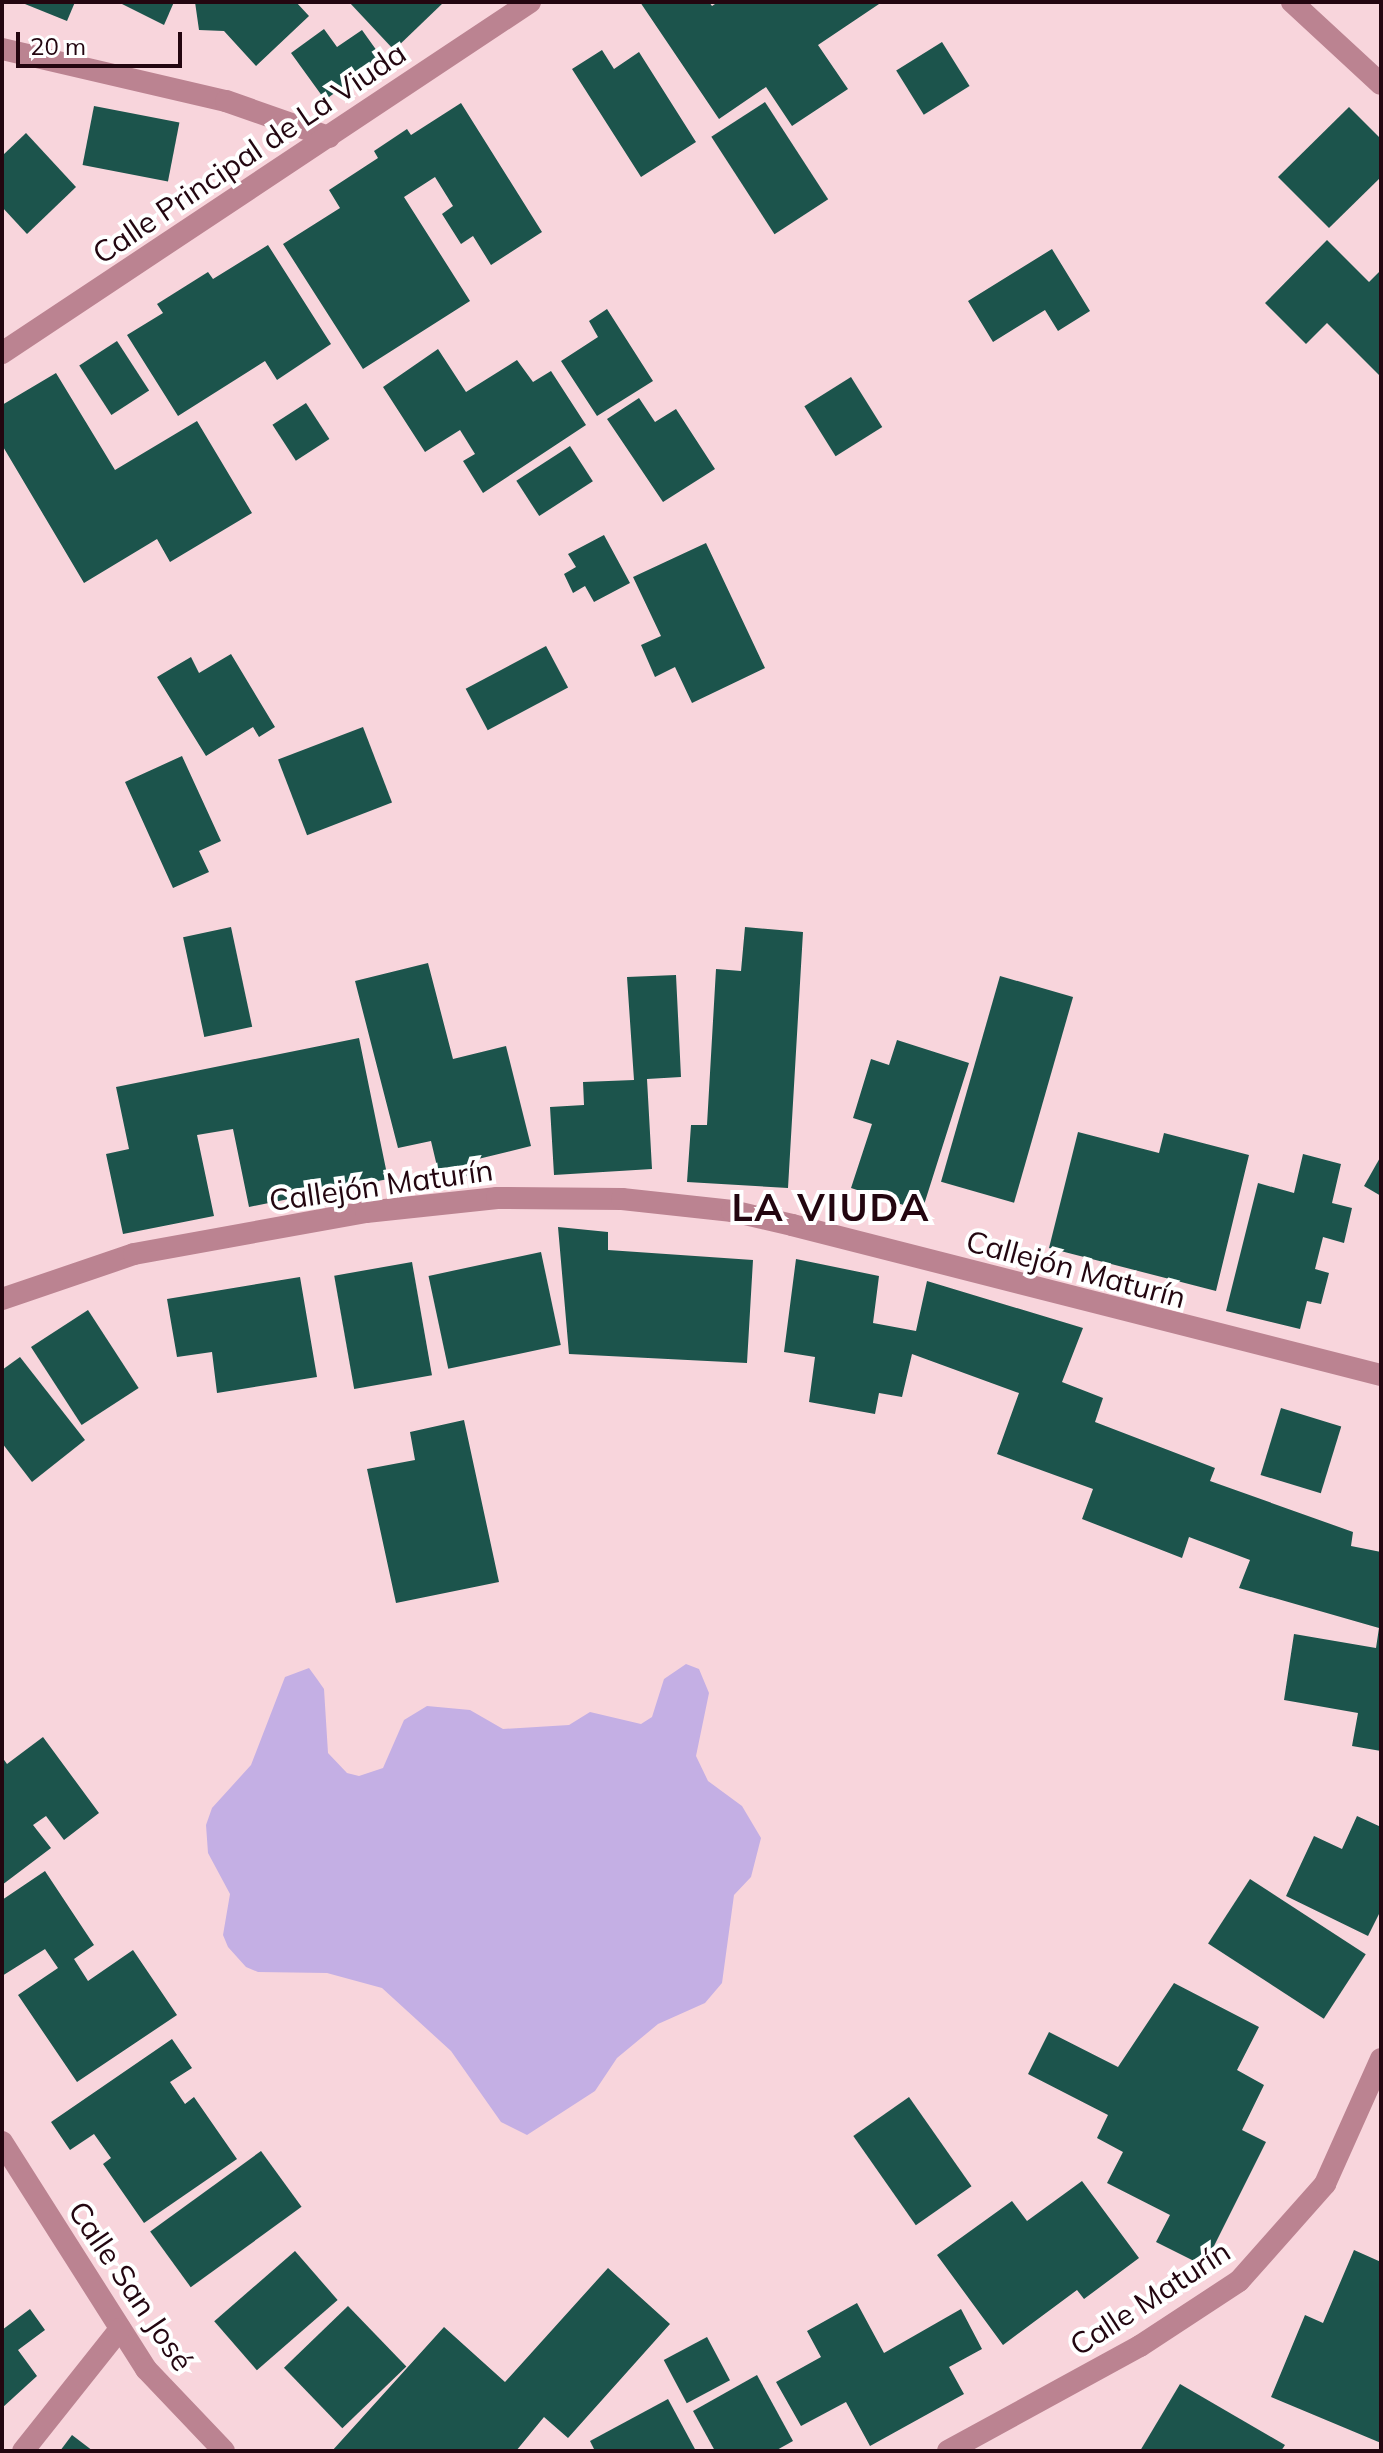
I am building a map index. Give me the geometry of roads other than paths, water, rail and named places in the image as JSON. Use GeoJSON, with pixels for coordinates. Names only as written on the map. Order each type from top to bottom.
{"type":"FeatureCollection","features":[{"type":"Feature","properties":{"kind":"street","name":"Calle Principal de La Viuda"},"geometry":{"type":"LineString","coordinates":[[2,353],[530,2]]}},
{"type":"Feature","properties":{"kind":"street"},"geometry":{"type":"LineString","coordinates":[[1292,2],[1381,84]]}},
{"type":"Feature","properties":{"kind":"street"},"geometry":{"type":"LineString","coordinates":[[2,49],[226,101],[329,137]]}},
{"type":"Feature","properties":{"kind":"street","name":"Callejón Maturín"},"geometry":{"type":"LineString","coordinates":[[2,1299],[134,1254],[366,1212],[497,1198],[622,1199],[732,1211],[1381,1375]]}},
{"type":"Feature","properties":{"kind":"street","name":"Calle Maturín"},"geometry":{"type":"LineString","coordinates":[[948,2451],[1140,2346],[1239,2281],[1325,2184],[1381,2059]]}},
{"type":"Feature","properties":{"kind":"street","name":"Calle San José"},"geometry":{"type":"LineString","coordinates":[[2,2142],[120,2329],[175,2404],[224,2451]]}},
{"type":"Feature","properties":{"kind":"street"},"geometry":{"type":"LineString","coordinates":[[23,2451],[120,2329]]}},
{"type":"Feature","properties":{"kind":"district","name":"LA VIUDA"},"geometry":{"type":"Point","coordinates":[831,1208]}}]}
